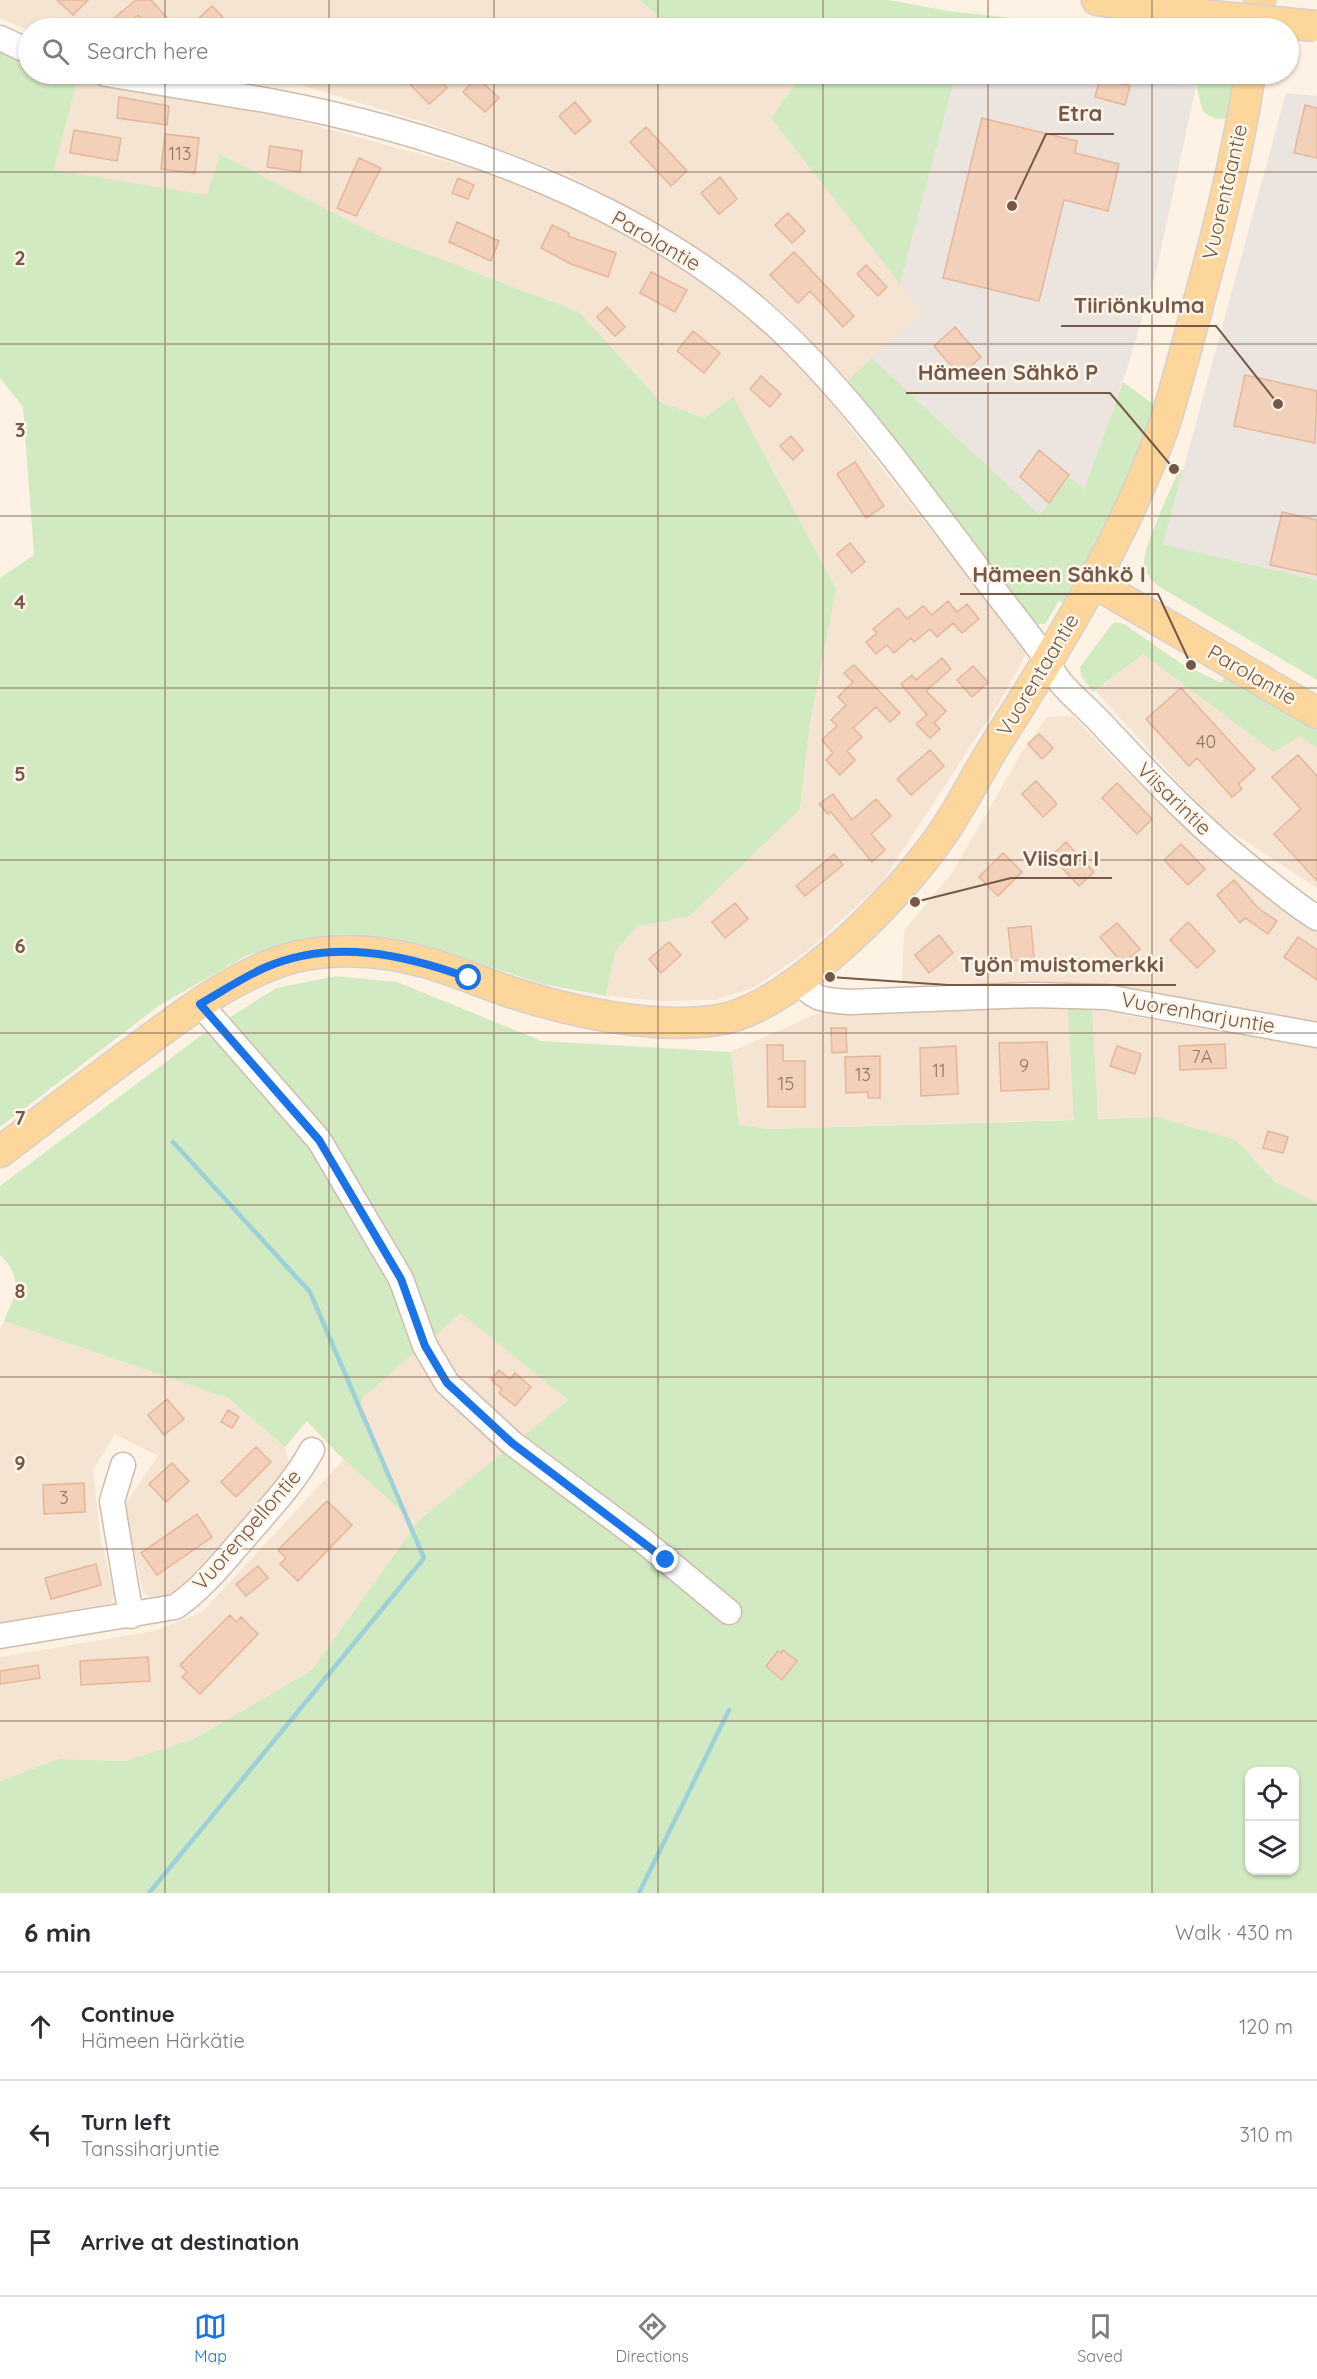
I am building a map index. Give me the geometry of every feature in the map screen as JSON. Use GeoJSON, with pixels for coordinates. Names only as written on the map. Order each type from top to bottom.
{"type":"FeatureCollection","features":[{"type":"Feature","properties":{"kind":"main road"},"geometry":{"type":"LineString","coordinates":[[1097,0],[1233,18]]}},
{"type":"Feature","properties":{"kind":"main road"},"geometry":{"type":"LineString","coordinates":[[1299,24],[1316,26]]}},
{"type":"Feature","properties":{"kind":"main road","name":"Vuorentaantie"},"geometry":{"type":"LineString","coordinates":[[0,1152],[200,1004],[265,968],[292,958],[325,952],[358,951],[427,962],[550,1004],[596,1014],[653,1021],[697,1022],[723,1019],[763,1004],[798,979],[882,908],[930,851],[1047,662],[1093,582],[1138,492],[1163,426],[1220,223],[1248,84]]}},
{"type":"Feature","properties":{"kind":"main road","name":"Parolantie"},"geometry":{"type":"LineString","coordinates":[[1093,582],[1317,713]]}},
{"type":"Feature","properties":{"kind":"street"},"geometry":{"type":"LineString","coordinates":[[0,38],[18,46]]}},
{"type":"Feature","properties":{"kind":"street","name":"Parolantie"},"geometry":{"type":"LineString","coordinates":[[166,84],[267,101],[406,134],[476,157],[563,191],[664,243],[712,274],[748,302],[821,371],[864,421],[1047,662]]}},
{"type":"Feature","properties":{"kind":"street","name":"Viisarintie"},"geometry":{"type":"LineString","coordinates":[[1047,662],[1061,683],[1145,773],[1199,825],[1254,871],[1317,918]]}},
{"type":"Feature","properties":{"kind":"street","name":"Vuorenharjuntie"},"geometry":{"type":"LineString","coordinates":[[798,979],[807,992],[819,999],[849,1002],[1023,995],[1106,997],[1317,1035]]}},
{"type":"Feature","properties":{"kind":"street"},"geometry":{"type":"LineString","coordinates":[[200,1004],[319,1140],[401,1279],[425,1346],[447,1383],[512,1443],[640,1539],[729,1612]]}},
{"type":"Feature","properties":{"kind":"street","name":"Vuorenpellontie"},"geometry":{"type":"LineString","coordinates":[[0,1636],[175,1607],[191,1596],[288,1487],[300,1473],[312,1450]]}},
{"type":"Feature","properties":{"kind":"street"},"geometry":{"type":"LineString","coordinates":[[123,1465],[112,1500],[131,1616]]}},
{"type":"Feature","properties":{"kind":"shaded area"},"geometry":{"type":"Polygon","coordinates":[[[0,0],[640,0],[660,18],[18,18],[18,26],[0,18],[0,0]]]}},
{"type":"Feature","properties":{"kind":"shaded area"},"geometry":{"type":"Polygon","coordinates":[[[76,84],[94,84],[284,117],[485,172],[546,193],[646,245],[712,285],[801,365],[1027,652],[1004,695],[880,885],[807,951],[755,987],[715,1000],[660,1001],[606,996],[615,952],[636,927],[690,916],[800,809],[810,722],[732,396],[705,418],[662,403],[579,312],[376,235],[221,154],[207,196],[54,170],[76,84]]]}},
{"type":"Feature","properties":{"kind":"shaded area"},"geometry":{"type":"Polygon","coordinates":[[[297,84],[795,84],[771,118],[923,313],[848,380],[788,316],[724,267],[652,220],[569,175],[433,125],[297,84]]]}},
{"type":"Feature","properties":{"kind":"shaded area"},"geometry":{"type":"Polygon","coordinates":[[[953,84],[1181,84],[1196,86],[1157,268],[1127,369],[1084,489],[1069,477],[1040,515],[872,358],[923,313],[900,284],[953,84]]]}},
{"type":"Feature","properties":{"kind":"shaded area"},"geometry":{"type":"Polygon","coordinates":[[[1286,93],[1317,96],[1317,580],[1163,544],[1286,93]]]}},
{"type":"Feature","properties":{"kind":"shaded area"},"geometry":{"type":"Polygon","coordinates":[[[1142,653],[1274,752],[1300,736],[1317,748],[1317,888],[1210,818],[1096,691],[1142,653]]]}},
{"type":"Feature","properties":{"kind":"shaded area"},"geometry":{"type":"Polygon","coordinates":[[[1073,716],[1120,766],[1219,859],[1317,932],[1317,1025],[1107,988],[1039,982],[913,985],[902,982],[904,931],[952,873],[1022,752],[1047,717],[1073,716]]]}},
{"type":"Feature","properties":{"kind":"shaded area"},"geometry":{"type":"Polygon","coordinates":[[[927,1008],[1085,1008],[1317,1048],[1317,1203],[1275,1182],[1236,1140],[1158,1117],[768,1129],[739,1125],[731,1052],[821,1012],[927,1008]]]}},
{"type":"Feature","properties":{"kind":"shaded area"},"geometry":{"type":"Polygon","coordinates":[[[461,1312],[568,1400],[419,1520],[312,1670],[192,1740],[125,1761],[59,1759],[0,1781],[0,1657],[154,1631],[202,1612],[347,1456],[362,1398],[461,1312]]]}},
{"type":"Feature","properties":{"kind":"shaded area"},"geometry":{"type":"Polygon","coordinates":[[[4,1321],[228,1398],[285,1447],[290,1467],[180,1590],[161,1597],[149,1596],[143,1592],[124,1506],[158,1456],[115,1434],[93,1470],[100,1535],[114,1595],[111,1603],[0,1623],[0,1330],[4,1321]]]}},
{"type":"Feature","properties":{"kind":"green space"},"geometry":{"type":"Polygon","coordinates":[[[640,0],[889,0],[948,11],[1013,18],[752,18],[660,18],[640,0]]]}},
{"type":"Feature","properties":{"kind":"green space"},"geometry":{"type":"Polygon","coordinates":[[[0,42],[18,51],[18,84],[76,84],[54,170],[207,195],[220,154],[377,235],[579,312],[662,403],[705,418],[733,396],[836,589],[810,722],[800,809],[690,916],[636,927],[615,952],[606,996],[542,984],[420,944],[374,937],[305,938],[246,956],[160,1005],[0,1127],[0,578],[34,555],[23,407],[0,378],[0,42]]]}},
{"type":"Feature","properties":{"kind":"green space"},"geometry":{"type":"Polygon","coordinates":[[[795,84],[953,84],[900,284],[771,118],[795,84]]]}},
{"type":"Feature","properties":{"kind":"green space"},"geometry":{"type":"Polygon","coordinates":[[[1188,84],[1235,84],[1228,118],[1216,119],[1203,112],[1196,85],[1188,84]]]}},
{"type":"Feature","properties":{"kind":"green space"},"geometry":{"type":"Polygon","coordinates":[[[872,358],[1040,515],[1069,477],[1084,489],[1123,382],[1153,404],[1154,412],[1137,462],[1067,606],[1059,601],[1045,624],[1034,624],[978,556],[848,380],[872,358]]]}},
{"type":"Feature","properties":{"kind":"green space"},"geometry":{"type":"Polygon","coordinates":[[[1179,469],[1183,470],[1163,544],[1317,580],[1317,680],[1163,589],[1148,575],[1144,563],[1148,543],[1179,469]]]}},
{"type":"Feature","properties":{"kind":"green space"},"geometry":{"type":"Polygon","coordinates":[[[1116,622],[1124,624],[1182,664],[1222,683],[1224,678],[1232,680],[1317,727],[1317,748],[1300,736],[1274,752],[1143,654],[1093,692],[1081,676],[1080,667],[1112,624],[1116,622]]]}},
{"type":"Feature","properties":{"kind":"green space"},"geometry":{"type":"Polygon","coordinates":[[[336,976],[397,982],[542,1041],[731,1052],[739,1125],[768,1129],[1074,1120],[1068,1008],[1092,1009],[1098,1119],[1158,1117],[1236,1140],[1275,1182],[1317,1203],[1317,1893],[0,1893],[0,1781],[59,1759],[125,1761],[192,1740],[312,1670],[419,1520],[568,1400],[461,1313],[362,1398],[360,1408],[404,1513],[337,1453],[307,1421],[285,1447],[228,1398],[4,1321],[12,1302],[15,1279],[8,1264],[0,1255],[0,1186],[199,1037],[276,988],[336,976]]]}},
{"type":"Feature","properties":{"kind":"building"},"geometry":{"type":"Polygon","coordinates":[[[57,0],[88,0],[73,15],[57,0]]]}},
{"type":"Feature","properties":{"kind":"building"},"geometry":{"type":"Polygon","coordinates":[[[136,0],[151,0],[167,18],[141,18],[138,15],[135,18],[114,18],[136,0]]]}},
{"type":"Feature","properties":{"kind":"building"},"geometry":{"type":"Polygon","coordinates":[[[212,6],[223,18],[199,18],[212,6]]]}},
{"type":"Feature","properties":{"kind":"building"},"geometry":{"type":"Polygon","coordinates":[[[410,84],[443,84],[447,88],[429,104],[410,84]]]}},
{"type":"Feature","properties":{"kind":"building"},"geometry":{"type":"Polygon","coordinates":[[[470,84],[484,84],[499,98],[485,112],[463,92],[470,84]]]}},
{"type":"Feature","properties":{"kind":"building"},"geometry":{"type":"Polygon","coordinates":[[[1098,84],[1130,86],[1125,105],[1095,97],[1098,84]]]}},
{"type":"Feature","properties":{"kind":"building"},"geometry":{"type":"Polygon","coordinates":[[[119,97],[169,106],[167,125],[117,118],[119,97]]]}},
{"type":"Feature","properties":{"kind":"building"},"geometry":{"type":"Polygon","coordinates":[[[575,102],[591,121],[575,134],[559,116],[575,102]]]}},
{"type":"Feature","properties":{"kind":"building"},"geometry":{"type":"Polygon","coordinates":[[[1305,105],[1317,108],[1317,158],[1294,153],[1305,105]]]}},
{"type":"Feature","properties":{"kind":"building"},"geometry":{"type":"Polygon","coordinates":[[[982,118],[1077,141],[1075,153],[1119,164],[1108,211],[1064,200],[1039,301],[943,278],[982,118]]]}},
{"type":"Feature","properties":{"kind":"building"},"geometry":{"type":"Polygon","coordinates":[[[646,127],[687,171],[671,186],[630,142],[646,127]]]}},
{"type":"Feature","properties":{"kind":"building"},"geometry":{"type":"Polygon","coordinates":[[[74,130],[121,138],[117,161],[70,153],[74,130]]]}},
{"type":"Feature","properties":{"kind":"building"},"geometry":{"type":"Polygon","coordinates":[[[165,134],[199,138],[195,173],[161,169],[165,134]]]}},
{"type":"Feature","properties":{"kind":"building"},"geometry":{"type":"Polygon","coordinates":[[[270,146],[302,151],[300,172],[267,167],[270,146]]]}},
{"type":"Feature","properties":{"kind":"building"},"geometry":{"type":"Polygon","coordinates":[[[359,158],[381,168],[356,216],[337,208],[359,158]]]}},
{"type":"Feature","properties":{"kind":"building"},"geometry":{"type":"Polygon","coordinates":[[[720,177],[737,199],[719,214],[701,193],[720,177]]]}},
{"type":"Feature","properties":{"kind":"building"},"geometry":{"type":"Polygon","coordinates":[[[458,178],[474,185],[468,199],[452,193],[458,178]]]}},
{"type":"Feature","properties":{"kind":"building"},"geometry":{"type":"Polygon","coordinates":[[[788,213],[805,231],[792,243],[775,225],[788,213]]]}},
{"type":"Feature","properties":{"kind":"building"},"geometry":{"type":"Polygon","coordinates":[[[457,222],[499,241],[491,261],[449,242],[457,222]]]}},
{"type":"Feature","properties":{"kind":"building"},"geometry":{"type":"Polygon","coordinates":[[[552,225],[569,233],[568,236],[616,253],[608,277],[571,264],[541,248],[552,225]]]}},
{"type":"Feature","properties":{"kind":"building"},"geometry":{"type":"Polygon","coordinates":[[[794,252],[854,316],[843,327],[810,291],[798,303],[770,275],[794,252]]]}},
{"type":"Feature","properties":{"kind":"building"},"geometry":{"type":"Polygon","coordinates":[[[866,265],[887,287],[878,296],[857,274],[866,265]]]}},
{"type":"Feature","properties":{"kind":"building"},"geometry":{"type":"Polygon","coordinates":[[[651,272],[687,290],[675,312],[640,293],[651,272]]]}},
{"type":"Feature","properties":{"kind":"building"},"geometry":{"type":"Polygon","coordinates":[[[607,307],[625,327],[615,336],[597,317],[607,307]]]}},
{"type":"Feature","properties":{"kind":"building"},"geometry":{"type":"Polygon","coordinates":[[[955,327],[981,357],[960,376],[934,346],[955,327]]]}},
{"type":"Feature","properties":{"kind":"building"},"geometry":{"type":"Polygon","coordinates":[[[693,331],[720,353],[704,373],[677,351],[693,331]]]}},
{"type":"Feature","properties":{"kind":"building"},"geometry":{"type":"Polygon","coordinates":[[[1245,375],[1317,391],[1315,443],[1234,426],[1245,375]]]}},
{"type":"Feature","properties":{"kind":"building"},"geometry":{"type":"Polygon","coordinates":[[[761,376],[781,394],[770,407],[750,389],[761,376]]]}},
{"type":"Feature","properties":{"kind":"building"},"geometry":{"type":"Polygon","coordinates":[[[791,436],[803,450],[793,460],[780,446],[791,436]]]}},
{"type":"Feature","properties":{"kind":"building"},"geometry":{"type":"Polygon","coordinates":[[[1039,450],[1069,475],[1049,503],[1020,477],[1039,450]]]}},
{"type":"Feature","properties":{"kind":"building"},"geometry":{"type":"Polygon","coordinates":[[[855,462],[884,506],[866,518],[837,474],[855,462]]]}},
{"type":"Feature","properties":{"kind":"building"},"geometry":{"type":"Polygon","coordinates":[[[1282,512],[1317,520],[1317,575],[1270,565],[1282,512]]]}},
{"type":"Feature","properties":{"kind":"building"},"geometry":{"type":"Polygon","coordinates":[[[850,543],[865,562],[852,573],[837,554],[850,543]]]}},
{"type":"Feature","properties":{"kind":"building"},"geometry":{"type":"Polygon","coordinates":[[[948,601],[957,612],[967,604],[979,619],[962,633],[953,623],[937,637],[930,629],[914,642],[911,638],[894,653],[887,645],[876,654],[866,642],[877,633],[873,629],[898,608],[907,619],[923,606],[932,615],[948,601]]]}},
{"type":"Feature","properties":{"kind":"building"},"geometry":{"type":"Polygon","coordinates":[[[942,658],[951,669],[926,691],[946,711],[934,723],[940,729],[930,738],[916,724],[927,715],[901,684],[912,675],[916,680],[942,658]]]}},
{"type":"Feature","properties":{"kind":"building"},"geometry":{"type":"Polygon","coordinates":[[[854,665],[900,713],[890,722],[876,707],[853,728],[862,737],[847,751],[855,760],[840,775],[826,760],[833,753],[822,740],[837,726],[831,720],[846,705],[838,697],[853,682],[844,673],[854,665]]]}},
{"type":"Feature","properties":{"kind":"building"},"geometry":{"type":"Polygon","coordinates":[[[973,666],[988,682],[972,697],[957,680],[973,666]]]}},
{"type":"Feature","properties":{"kind":"building"},"geometry":{"type":"Polygon","coordinates":[[[1181,688],[1255,769],[1238,784],[1242,789],[1232,797],[1197,758],[1189,766],[1146,719],[1181,688]]]}},
{"type":"Feature","properties":{"kind":"building"},"geometry":{"type":"Polygon","coordinates":[[[1039,734],[1053,748],[1042,759],[1028,744],[1039,734]]]}},
{"type":"Feature","properties":{"kind":"building"},"geometry":{"type":"Polygon","coordinates":[[[930,750],[944,766],[911,795],[897,779],[930,750]]]}},
{"type":"Feature","properties":{"kind":"building"},"geometry":{"type":"Polygon","coordinates":[[[1298,755],[1317,776],[1317,881],[1274,834],[1301,809],[1272,777],[1298,755]]]}},
{"type":"Feature","properties":{"kind":"building"},"geometry":{"type":"Polygon","coordinates":[[[1036,781],[1057,804],[1043,817],[1022,794],[1036,781]]]}},
{"type":"Feature","properties":{"kind":"building"},"geometry":{"type":"Polygon","coordinates":[[[1117,783],[1152,819],[1137,834],[1102,798],[1117,783]]]}},
{"type":"Feature","properties":{"kind":"building"},"geometry":{"type":"Polygon","coordinates":[[[833,794],[852,820],[876,799],[891,816],[871,834],[885,850],[872,862],[831,812],[828,814],[819,804],[833,794]]]}},
{"type":"Feature","properties":{"kind":"building"},"geometry":{"type":"Polygon","coordinates":[[[1066,842],[1094,872],[1079,886],[1051,856],[1066,842]]]}},
{"type":"Feature","properties":{"kind":"building"},"geometry":{"type":"Polygon","coordinates":[[[1181,844],[1205,869],[1188,885],[1164,860],[1181,844]]]}},
{"type":"Feature","properties":{"kind":"building"},"geometry":{"type":"Polygon","coordinates":[[[1003,853],[1022,872],[998,896],[979,877],[1003,853]]]}},
{"type":"Feature","properties":{"kind":"building"},"geometry":{"type":"Polygon","coordinates":[[[834,854],[843,865],[805,896],[796,886],[834,854]]]}},
{"type":"Feature","properties":{"kind":"building"},"geometry":{"type":"Polygon","coordinates":[[[1234,880],[1258,908],[1277,921],[1268,934],[1245,918],[1240,923],[1217,895],[1234,880]]]}},
{"type":"Feature","properties":{"kind":"building"},"geometry":{"type":"Polygon","coordinates":[[[735,903],[748,919],[725,938],[712,922],[735,903]]]}},
{"type":"Feature","properties":{"kind":"building"},"geometry":{"type":"Polygon","coordinates":[[[1188,922],[1215,951],[1197,968],[1170,940],[1188,922]]]}},
{"type":"Feature","properties":{"kind":"building"},"geometry":{"type":"Polygon","coordinates":[[[1117,923],[1140,949],[1123,964],[1100,937],[1117,923]]]}},
{"type":"Feature","properties":{"kind":"building"},"geometry":{"type":"Polygon","coordinates":[[[1031,926],[1034,958],[1012,961],[1008,928],[1031,926]]]}},
{"type":"Feature","properties":{"kind":"building"},"geometry":{"type":"Polygon","coordinates":[[[939,935],[953,953],[929,973],[915,955],[939,935]]]}},
{"type":"Feature","properties":{"kind":"building"},"geometry":{"type":"Polygon","coordinates":[[[1298,937],[1317,950],[1317,980],[1284,957],[1298,937]]]}},
{"type":"Feature","properties":{"kind":"building"},"geometry":{"type":"Polygon","coordinates":[[[669,942],[681,955],[661,973],[649,959],[669,942]]]}},
{"type":"Feature","properties":{"kind":"building"},"geometry":{"type":"Polygon","coordinates":[[[831,1028],[846,1028],[847,1052],[832,1053],[831,1028]]]}},
{"type":"Feature","properties":{"kind":"building"},"geometry":{"type":"Polygon","coordinates":[[[1047,1042],[1049,1089],[1001,1091],[999,1043],[1047,1042]]]}},
{"type":"Feature","properties":{"kind":"building"},"geometry":{"type":"Polygon","coordinates":[[[1225,1044],[1226,1068],[1180,1070],[1179,1046],[1225,1044]]]}},
{"type":"Feature","properties":{"kind":"building"},"geometry":{"type":"Polygon","coordinates":[[[767,1045],[783,1045],[783,1061],[805,1061],[805,1107],[768,1107],[767,1045]]]}},
{"type":"Feature","properties":{"kind":"building"},"geometry":{"type":"Polygon","coordinates":[[[956,1046],[958,1094],[921,1096],[920,1048],[956,1046]]]}},
{"type":"Feature","properties":{"kind":"building"},"geometry":{"type":"Polygon","coordinates":[[[1117,1046],[1141,1054],[1135,1074],[1110,1066],[1117,1046]]]}},
{"type":"Feature","properties":{"kind":"building"},"geometry":{"type":"Polygon","coordinates":[[[880,1056],[880,1098],[868,1098],[868,1092],[846,1093],[845,1057],[880,1056]]]}},
{"type":"Feature","properties":{"kind":"building"},"geometry":{"type":"Polygon","coordinates":[[[1268,1131],[1288,1137],[1283,1153],[1263,1148],[1268,1131]]]}},
{"type":"Feature","properties":{"kind":"building"},"geometry":{"type":"Polygon","coordinates":[[[499,1370],[510,1379],[515,1373],[531,1387],[515,1406],[499,1393],[502,1389],[491,1380],[499,1370]]]}},
{"type":"Feature","properties":{"kind":"building"},"geometry":{"type":"Polygon","coordinates":[[[167,1399],[184,1419],[164,1435],[148,1415],[167,1399]]]}},
{"type":"Feature","properties":{"kind":"building"},"geometry":{"type":"Polygon","coordinates":[[[228,1410],[239,1417],[232,1428],[221,1422],[228,1410]]]}},
{"type":"Feature","properties":{"kind":"building"},"geometry":{"type":"Polygon","coordinates":[[[256,1447],[271,1462],[236,1497],[221,1482],[256,1447]]]}},
{"type":"Feature","properties":{"kind":"building"},"geometry":{"type":"Polygon","coordinates":[[[172,1463],[189,1481],[166,1502],[149,1484],[172,1463]]]}},
{"type":"Feature","properties":{"kind":"building"},"geometry":{"type":"Polygon","coordinates":[[[84,1483],[85,1512],[44,1514],[43,1485],[84,1483]]]}},
{"type":"Feature","properties":{"kind":"building"},"geometry":{"type":"Polygon","coordinates":[[[327,1501],[352,1525],[298,1581],[280,1564],[286,1558],[278,1550],[327,1501]]]}},
{"type":"Feature","properties":{"kind":"building"},"geometry":{"type":"Polygon","coordinates":[[[197,1514],[212,1537],[157,1575],[141,1553],[197,1514]]]}},
{"type":"Feature","properties":{"kind":"building"},"geometry":{"type":"Polygon","coordinates":[[[96,1564],[101,1585],[51,1599],[45,1578],[96,1564]]]}},
{"type":"Feature","properties":{"kind":"building"},"geometry":{"type":"Polygon","coordinates":[[[258,1566],[268,1578],[246,1596],[236,1584],[258,1566]]]}},
{"type":"Feature","properties":{"kind":"building"},"geometry":{"type":"Polygon","coordinates":[[[230,1615],[236,1622],[241,1617],[258,1634],[200,1694],[182,1677],[187,1672],[180,1665],[230,1615]]]}},
{"type":"Feature","properties":{"kind":"building"},"geometry":{"type":"Polygon","coordinates":[[[783,1650],[797,1661],[782,1680],[766,1666],[778,1651],[781,1653],[783,1650]]]}},
{"type":"Feature","properties":{"kind":"building"},"geometry":{"type":"Polygon","coordinates":[[[148,1657],[150,1681],[81,1685],[80,1661],[148,1657]]]}},
{"type":"Feature","properties":{"kind":"building"},"geometry":{"type":"Polygon","coordinates":[[[38,1665],[40,1678],[0,1684],[0,1671],[38,1665]]]}},
{"type":"Feature","properties":{"kind":"waterway"},"geometry":{"type":"LineString","coordinates":[[149,1893],[424,1558],[310,1292],[173,1142]]}},
{"type":"Feature","properties":{"kind":"waterway"},"geometry":{"type":"LineString","coordinates":[[639,1893],[729,1710]]}},
{"type":"Feature","properties":{"kind":"place","name":"Etra"},"geometry":{"type":"Point","coordinates":[1012,206]}},
{"type":"Feature","properties":{"kind":"place","name":"Tiiriönkulma"},"geometry":{"type":"Point","coordinates":[1278,404]}},
{"type":"Feature","properties":{"kind":"place","name":"Hämeen Sähkö P"},"geometry":{"type":"Point","coordinates":[1174,469]}},
{"type":"Feature","properties":{"kind":"place","name":"Hämeen Sähkö I"},"geometry":{"type":"Point","coordinates":[1191,665]}},
{"type":"Feature","properties":{"kind":"place","name":"Viisari I"},"geometry":{"type":"Point","coordinates":[915,902]}},
{"type":"Feature","properties":{"kind":"place","name":"Työn muistomerkki"},"geometry":{"type":"Point","coordinates":[830,977]}},
{"type":"Feature","properties":{"kind":"route"},"geometry":{"type":"LineString","coordinates":[[469,978],[427,962],[390,955],[358,951],[325,952],[292,958],[265,968],[200,1004],[319,1140],[358,1202],[401,1279],[425,1346],[447,1383],[512,1443],[666,1560]]}}]}
